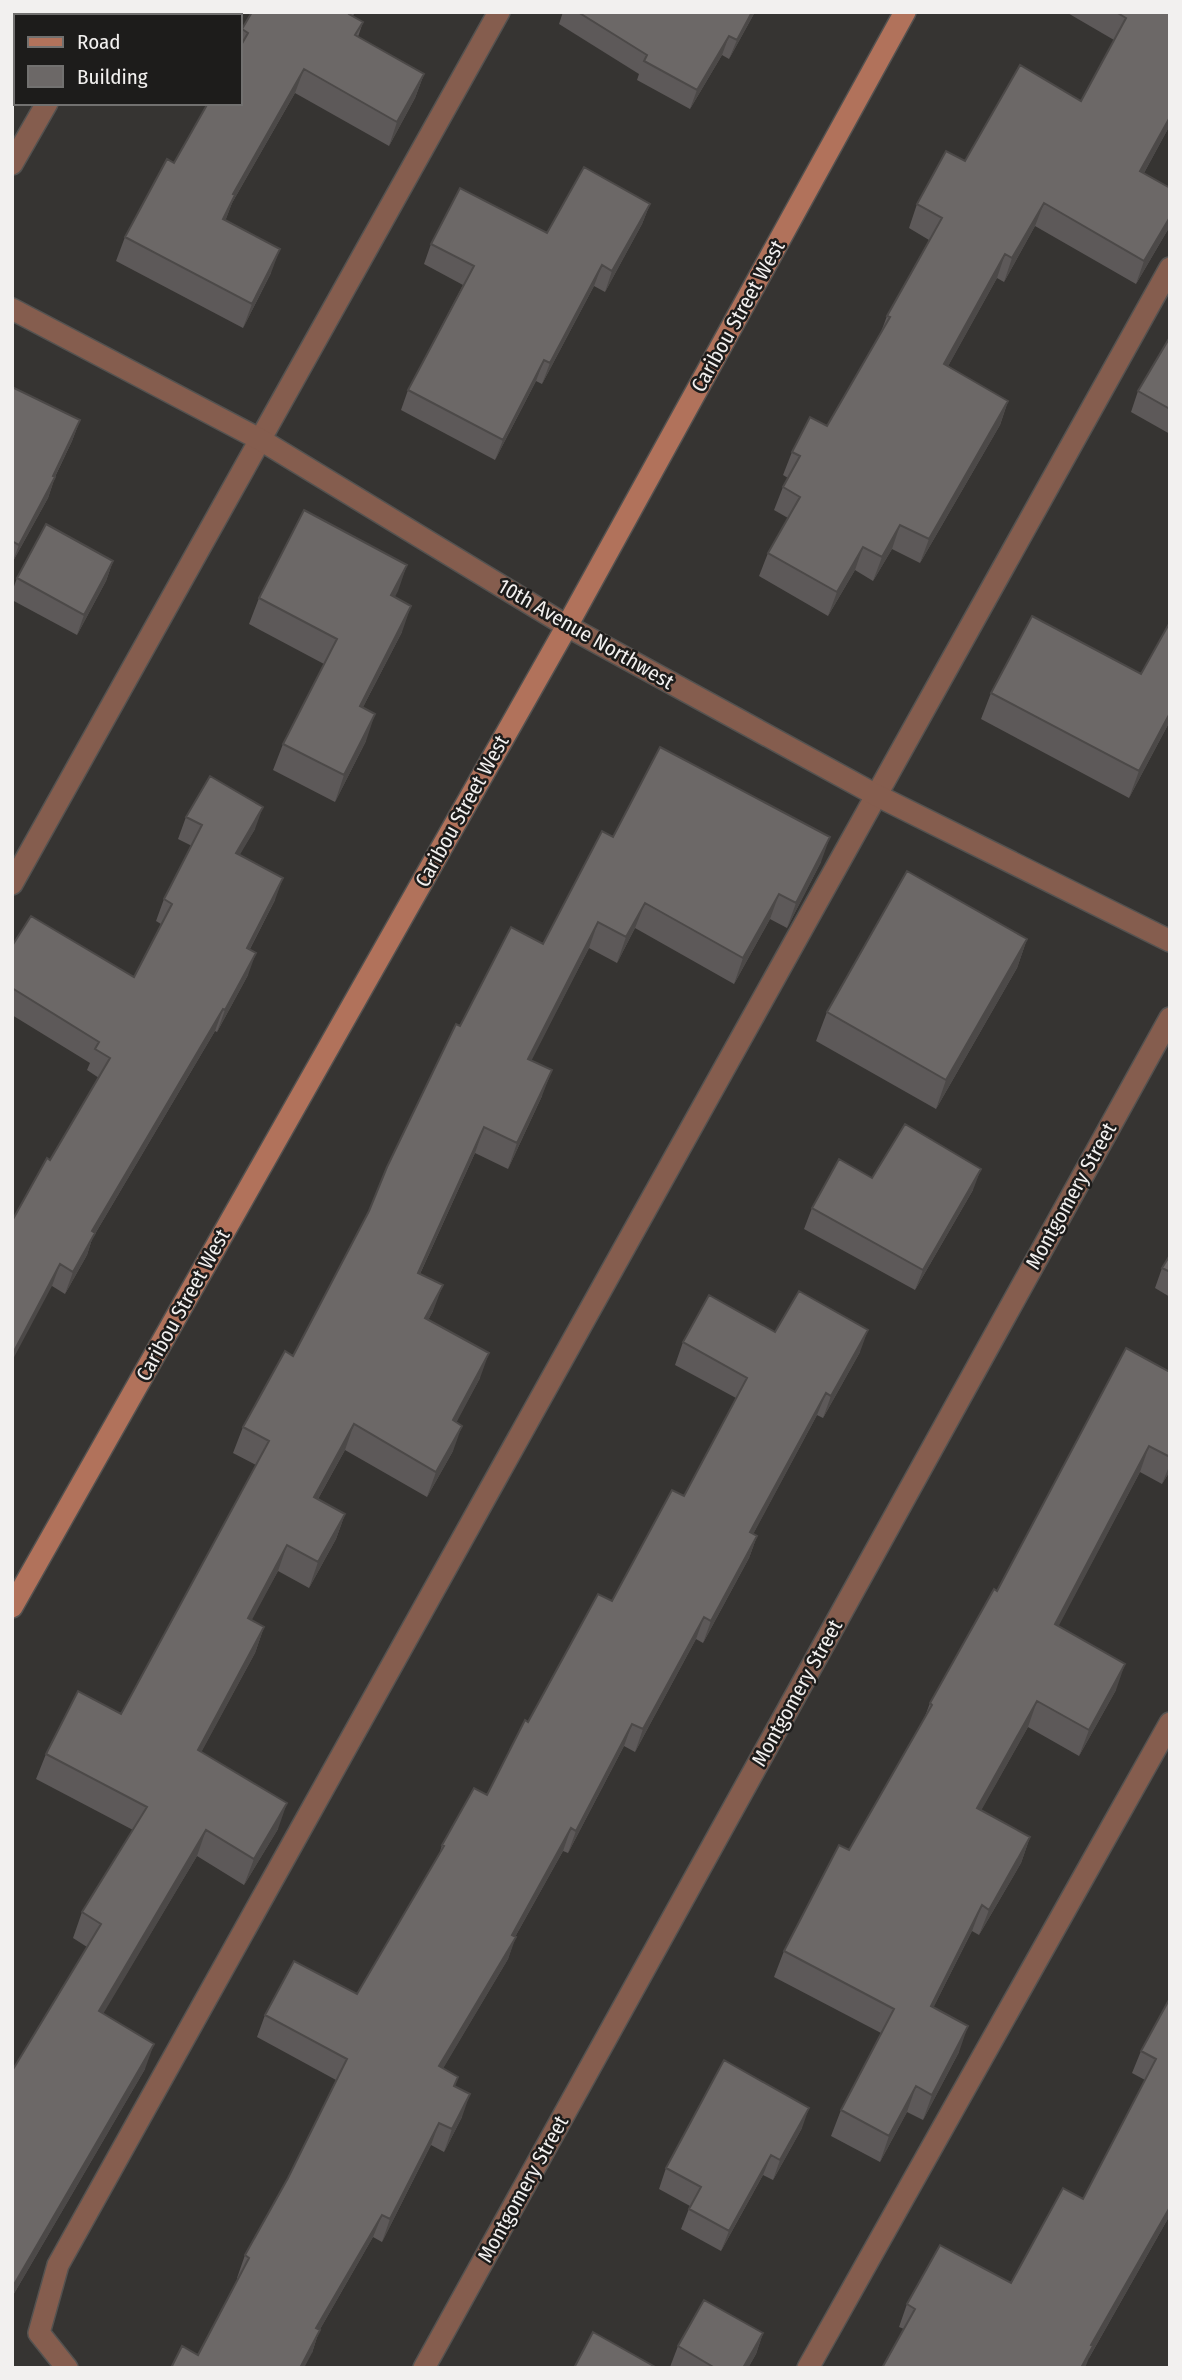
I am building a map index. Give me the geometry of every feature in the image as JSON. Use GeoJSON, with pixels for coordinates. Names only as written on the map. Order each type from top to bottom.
{"type":"FeatureCollection","features":[{"type":"Feature","properties":{"kind":"street"},"geometry":{"type":"LineString","coordinates":[[12,884],[499,12]]}},
{"type":"Feature","properties":{"kind":"street","name":"Caribou Street West"},"geometry":{"type":"LineString","coordinates":[[12,1607],[567,626],[905,12]]}},
{"type":"Feature","properties":{"kind":"street"},"geometry":{"type":"LineString","coordinates":[[12,164],[46,105]]}},
{"type":"Feature","properties":{"kind":"street"},"geometry":{"type":"LineString","coordinates":[[67,2368],[39,2333],[58,2265],[1170,268]]}},
{"type":"Feature","properties":{"kind":"street","name":"10th Avenue Northwest"},"geometry":{"type":"LineString","coordinates":[[12,309],[261,440],[567,626],[876,795],[1170,942]]}},
{"type":"Feature","properties":{"kind":"street","name":"Montgomery Street"},"geometry":{"type":"LineString","coordinates":[[424,2368],[1170,1018]]}},
{"type":"Feature","properties":{"kind":"street"},"geometry":{"type":"LineString","coordinates":[[808,2368],[1170,1723]]}},
{"type":"Feature","properties":{"kind":"building"},"geometry":{"type":"Polygon","coordinates":[[[252,12],[350,12],[349,14],[363,22],[355,35],[424,74],[397,122],[304,69],[233,194],[235,195],[223,219],[280,249],[252,304],[125,237],[167,159],[174,163],[207,105],[242,105],[242,44],[248,33],[242,29],[252,12]]]}},
{"type":"Feature","properties":{"kind":"building"},"geometry":{"type":"Polygon","coordinates":[[[578,12],[752,12],[737,40],[729,36],[697,90],[644,61],[647,55],[578,12]]]}},
{"type":"Feature","properties":{"kind":"building"},"geometry":{"type":"Polygon","coordinates":[[[1116,12],[1170,12],[1170,117],[1140,171],[1170,188],[1170,217],[1144,261],[1044,203],[1012,258],[1005,254],[944,364],[1008,401],[929,539],[900,525],[882,557],[863,547],[837,592],[768,553],[800,497],[783,487],[800,456],[792,452],[810,417],[827,426],[890,317],[887,316],[942,218],[917,204],[946,151],[965,161],[1020,65],[1081,101],[1126,18],[1116,12]]]}},
{"type":"Feature","properties":{"kind":"building"},"geometry":{"type":"Polygon","coordinates":[[[584,167],[650,204],[612,271],[602,265],[550,363],[544,360],[503,440],[408,390],[474,266],[431,244],[460,188],[547,233],[584,167]]]}},
{"type":"Feature","properties":{"kind":"building"},"geometry":{"type":"Polygon","coordinates":[[[1170,337],[1170,409],[1138,391],[1170,337]]]}},
{"type":"Feature","properties":{"kind":"building"},"geometry":{"type":"Polygon","coordinates":[[[12,387],[80,420],[53,476],[55,477],[19,545],[12,541],[12,387]]]}},
{"type":"Feature","properties":{"kind":"building"},"geometry":{"type":"Polygon","coordinates":[[[304,510],[407,565],[391,595],[411,606],[360,706],[375,714],[344,775],[283,744],[337,639],[259,598],[304,510]]]}},
{"type":"Feature","properties":{"kind":"building"},"geometry":{"type":"Polygon","coordinates":[[[46,524],[113,561],[84,615],[17,578],[46,524]]]}},
{"type":"Feature","properties":{"kind":"building"},"geometry":{"type":"Polygon","coordinates":[[[1032,616],[1141,674],[1170,622],[1170,713],[1139,771],[991,693],[1032,616]]]}},
{"type":"Feature","properties":{"kind":"building"},"geometry":{"type":"Polygon","coordinates":[[[660,747],[830,837],[796,903],[779,894],[743,958],[645,903],[626,937],[598,922],[528,1059],[552,1070],[517,1143],[484,1127],[418,1273],[443,1285],[425,1318],[489,1353],[453,1420],[462,1426],[436,1472],[354,1424],[314,1497],[345,1514],[318,1562],[287,1545],[248,1618],[264,1627],[198,1750],[287,1803],[254,1859],[206,1830],[99,2011],[154,2044],[12,2288],[12,2071],[101,1924],[82,1912],[147,1807],[46,1754],[78,1691],[121,1714],[269,1441],[243,1427],[285,1351],[293,1356],[369,1211],[387,1167],[456,1024],[460,1026],[511,927],[543,944],[602,831],[613,837],[660,747]]]}},
{"type":"Feature","properties":{"kind":"building"},"geometry":{"type":"Polygon","coordinates":[[[210,776],[263,807],[236,853],[283,878],[247,948],[256,953],[225,1010],[223,1009],[92,1231],[95,1233],[73,1272],[60,1264],[12,1355],[12,1221],[47,1158],[50,1160],[110,1058],[95,1049],[99,1042],[12,988],[12,946],[31,916],[134,977],[172,904],[164,899],[202,825],[186,817],[210,776]]]}},
{"type":"Feature","properties":{"kind":"building"},"geometry":{"type":"Polygon","coordinates":[[[907,871],[1027,939],[946,1080],[827,1012],[907,871]]]}},
{"type":"Feature","properties":{"kind":"building"},"geometry":{"type":"Polygon","coordinates":[[[905,1124],[981,1169],[923,1270],[812,1208],[839,1159],[872,1178],[905,1124]]]}},
{"type":"Feature","properties":{"kind":"building"},"geometry":{"type":"Polygon","coordinates":[[[1170,1255],[1170,1272],[1162,1268],[1170,1255]]]}},
{"type":"Feature","properties":{"kind":"building"},"geometry":{"type":"Polygon","coordinates":[[[799,1291],[868,1330],[831,1396],[826,1393],[750,1532],[757,1536],[711,1621],[704,1617],[643,1729],[632,1724],[576,1831],[571,1828],[512,1935],[516,1937],[439,2066],[458,2077],[454,2086],[470,2094],[452,2129],[439,2123],[390,2219],[382,2215],[316,2328],[320,2330],[300,2368],[171,2368],[182,2346],[198,2355],[249,2258],[245,2255],[288,2178],[347,2059],[265,2015],[294,1961],[357,1994],[444,1846],[442,1845],[474,1788],[487,1795],[525,1720],[528,1722],[598,1594],[612,1601],[672,1490],[684,1496],[747,1378],[683,1342],[709,1295],[775,1332],[799,1291]]]}},
{"type":"Feature","properties":{"kind":"building"},"geometry":{"type":"Polygon","coordinates":[[[1126,1348],[1170,1372],[1170,1457],[1149,1446],[1055,1624],[1125,1664],[1089,1730],[1037,1701],[977,1808],[1030,1837],[989,1910],[982,1905],[931,2006],[968,2026],[932,2095],[916,2086],[889,2136],[841,2110],[894,2009],[784,1951],[839,1845],[849,1850],[932,1705],[930,1703],[994,1589],[997,1591],[1126,1348]]]}},
{"type":"Feature","properties":{"kind":"building"},"geometry":{"type":"Polygon","coordinates":[[[1170,1998],[1170,2207],[1091,2345],[1093,2346],[1081,2368],[882,2368],[915,2309],[907,2304],[940,2245],[1011,2283],[1063,2188],[1083,2199],[1156,2059],[1141,2051],[1170,1998]]]}},
{"type":"Feature","properties":{"kind":"building"},"geometry":{"type":"Polygon","coordinates":[[[724,2060],[809,2108],[780,2160],[771,2155],[729,2231],[689,2209],[701,2187],[666,2168],[724,2060]]]}},
{"type":"Feature","properties":{"kind":"building"},"geometry":{"type":"Polygon","coordinates":[[[704,2300],[763,2333],[743,2368],[715,2368],[678,2346],[704,2300]]]}},
{"type":"Feature","properties":{"kind":"building"},"geometry":{"type":"Polygon","coordinates":[[[593,2332],[657,2368],[574,2368],[593,2332]]]}}]}
